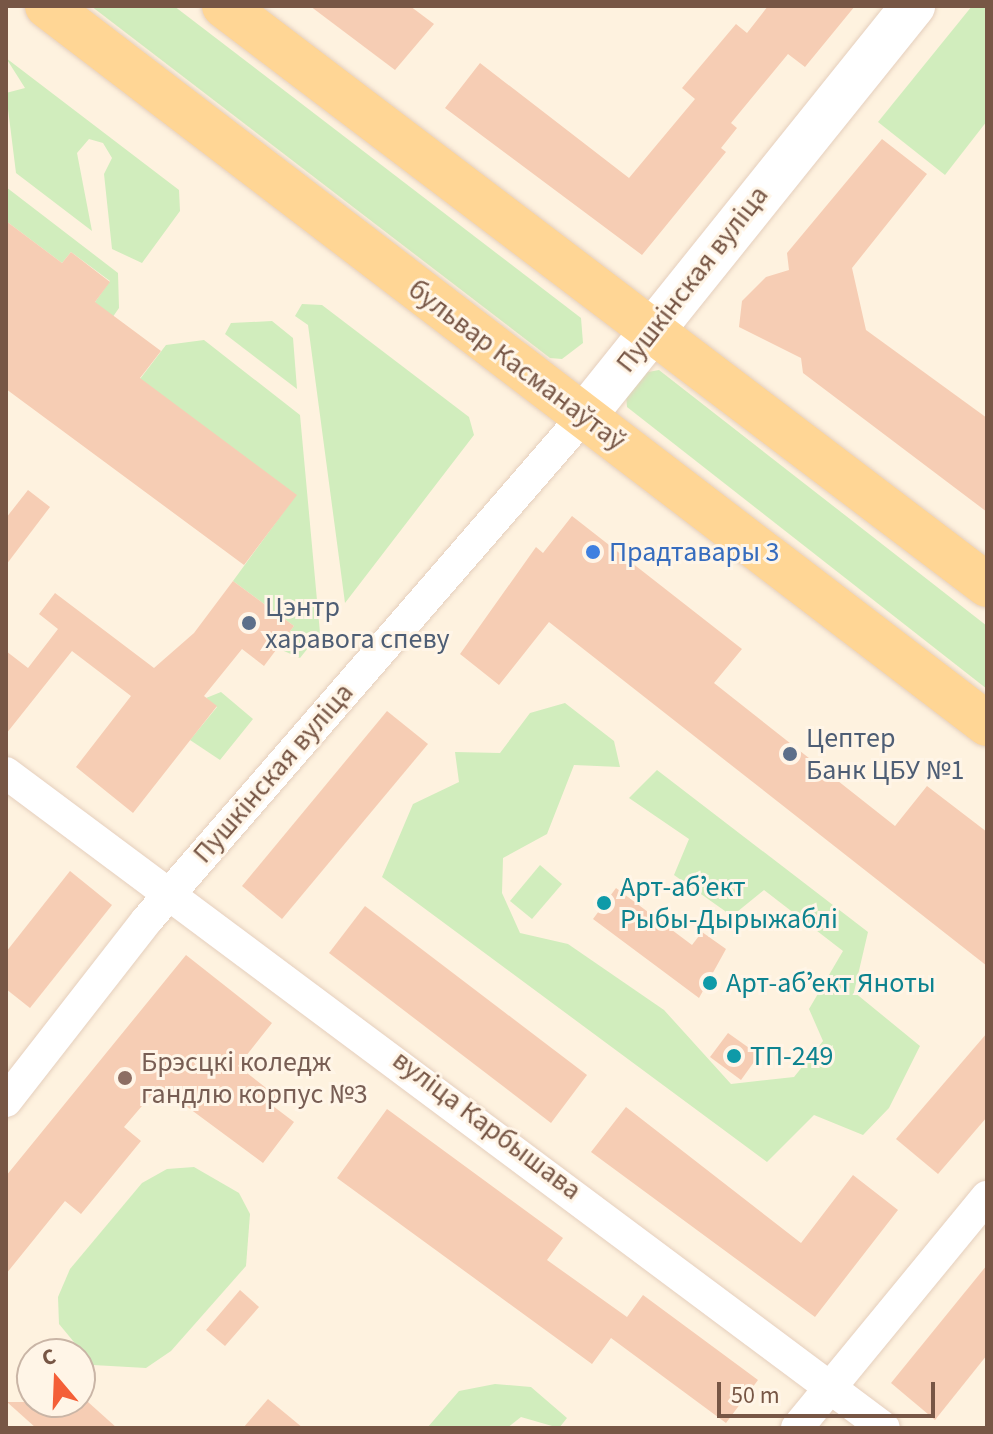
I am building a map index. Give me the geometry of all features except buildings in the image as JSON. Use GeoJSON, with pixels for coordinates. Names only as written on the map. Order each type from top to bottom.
{"type":"FeatureCollection","features":[{"type":"Feature","properties":{"kind":"main road","name":"бульвар Касманаўтаў"},"geometry":{"type":"LineString","coordinates":[[47,6],[987,724]]}},
{"type":"Feature","properties":{"kind":"main road"},"geometry":{"type":"LineString","coordinates":[[224,6],[650,333],[987,585]]}},
{"type":"Feature","properties":{"kind":"main road","name":"Пушкінская вуліца"},"geometry":{"type":"LineString","coordinates":[[584,416],[913,6]]}},
{"type":"Feature","properties":{"kind":"street","name":"Пушкінская вуліца"},"geometry":{"type":"LineString","coordinates":[[6,1101],[170,894],[584,416]]}},
{"type":"Feature","properties":{"kind":"street","name":"вуліца Карбышава"},"geometry":{"type":"LineString","coordinates":[[6,773],[834,1386],[884,1428]]}},
{"type":"Feature","properties":{"kind":"street"},"geometry":{"type":"LineString","coordinates":[[797,1428],[987,1197]]}},
{"type":"Feature","properties":{"kind":"green space"},"geometry":{"type":"Polygon","coordinates":[[[91,6],[174,6],[581,318],[583,343],[562,359],[550,358],[91,6]]]}},
{"type":"Feature","properties":{"kind":"green space"},"geometry":{"type":"Polygon","coordinates":[[[972,6],[987,6],[987,121],[945,175],[878,122],[972,6]]]}},
{"type":"Feature","properties":{"kind":"green space"},"geometry":{"type":"Polygon","coordinates":[[[6,58],[179,190],[180,211],[142,263],[112,249],[104,174],[112,158],[103,143],[89,139],[77,153],[92,231],[16,173],[6,93],[25,88],[6,58]]]}},
{"type":"Feature","properties":{"kind":"green space"},"geometry":{"type":"Polygon","coordinates":[[[6,187],[118,273],[119,308],[94,344],[75,330],[110,281],[71,252],[62,263],[6,221],[6,187]]]}},
{"type":"Feature","properties":{"kind":"green space"},"geometry":{"type":"Polygon","coordinates":[[[302,304],[322,305],[469,417],[474,435],[345,603],[308,325],[295,316],[302,304]]]}},
{"type":"Feature","properties":{"kind":"green space"},"geometry":{"type":"Polygon","coordinates":[[[272,321],[293,338],[297,389],[225,334],[231,323],[272,321]]]}},
{"type":"Feature","properties":{"kind":"green space"},"geometry":{"type":"Polygon","coordinates":[[[204,340],[300,415],[320,633],[300,658],[277,648],[294,626],[233,581],[296,495],[140,379],[166,345],[204,340]]]}},
{"type":"Feature","properties":{"kind":"green space"},"geometry":{"type":"Polygon","coordinates":[[[659,370],[987,626],[987,689],[627,407],[626,395],[643,373],[659,370]]]}},
{"type":"Feature","properties":{"kind":"green space"},"geometry":{"type":"Polygon","coordinates":[[[221,692],[253,719],[220,760],[190,740],[217,707],[206,698],[221,692]]]}},
{"type":"Feature","properties":{"kind":"green space"},"geometry":{"type":"Polygon","coordinates":[[[565,703],[614,741],[620,767],[574,765],[547,834],[503,858],[502,893],[520,933],[568,944],[664,1010],[731,1084],[794,1077],[823,1041],[809,1009],[843,951],[764,890],[732,916],[674,875],[689,839],[629,798],[657,770],[868,932],[854,992],[920,1046],[889,1108],[863,1135],[814,1115],[767,1162],[382,877],[413,804],[459,782],[455,752],[500,753],[530,713],[565,703]]]}},
{"type":"Feature","properties":{"kind":"green space"},"geometry":{"type":"Polygon","coordinates":[[[540,865],[562,884],[532,919],[510,901],[540,865]]]}},
{"type":"Feature","properties":{"kind":"green space"},"geometry":{"type":"Polygon","coordinates":[[[194,1167],[239,1193],[250,1214],[246,1266],[171,1351],[146,1368],[96,1365],[96,1338],[71,1338],[59,1324],[58,1297],[70,1269],[142,1183],[167,1169],[194,1167]]]}},
{"type":"Feature","properties":{"kind":"green space"},"geometry":{"type":"Polygon","coordinates":[[[495,1384],[531,1387],[567,1418],[559,1428],[521,1417],[507,1428],[427,1428],[459,1391],[495,1384]]]}},
{"type":"Feature","properties":{"kind":"place","name":"Прадтавары 3"},"geometry":{"type":"Point","coordinates":[593,552]}},
{"type":"Feature","properties":{"kind":"place","name":"Цэнтр харавога спеву"},"geometry":{"type":"Point","coordinates":[249,623]}},
{"type":"Feature","properties":{"kind":"place","name":"Цептер Банк ЦБУ №1"},"geometry":{"type":"Point","coordinates":[790,754]}},
{"type":"Feature","properties":{"kind":"place","name":"Арт-абʼект Рыбы-Дырыжаблі"},"geometry":{"type":"Point","coordinates":[604,903]}},
{"type":"Feature","properties":{"kind":"place","name":"Арт-абʼект Яноты"},"geometry":{"type":"Point","coordinates":[710,983]}},
{"type":"Feature","properties":{"kind":"place","name":"ТП-249"},"geometry":{"type":"Point","coordinates":[734,1056]}},
{"type":"Feature","properties":{"kind":"place","name":"Брэсцкі коледж гандлю корпус №3"},"geometry":{"type":"Point","coordinates":[125,1078]}}]}
